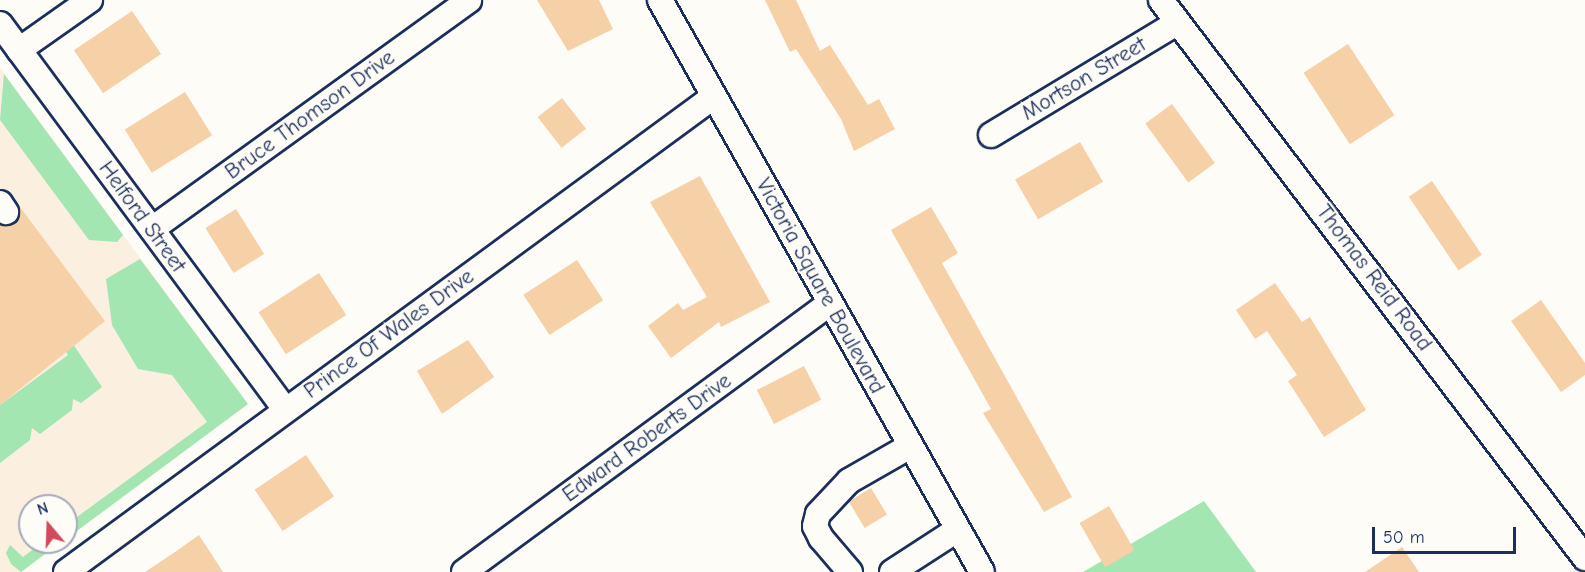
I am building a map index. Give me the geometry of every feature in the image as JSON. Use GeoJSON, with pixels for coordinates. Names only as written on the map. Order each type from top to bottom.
{"type":"FeatureCollection","features":[{"type":"Feature","properties":{"kind":"street"},"geometry":{"type":"LineString","coordinates":[[19,50],[90,0]]}},
{"type":"Feature","properties":{"kind":"street","name":"Bruce Thomson Drive"},"geometry":{"type":"LineString","coordinates":[[152,229],[469,0]]}},
{"type":"Feature","properties":{"kind":"street","name":"Victoria Square Boulevard"},"geometry":{"type":"LineString","coordinates":[[660,0],[982,572]]}},
{"type":"Feature","properties":{"kind":"street","name":"Thomas Reid Road"},"geometry":{"type":"LineString","coordinates":[[1161,0],[1585,558]]}},
{"type":"Feature","properties":{"kind":"street","name":"Mortson Street"},"geometry":{"type":"LineString","coordinates":[[991,135],[1177,23]]}},
{"type":"Feature","properties":{"kind":"street","name":"Helford Street"},"geometry":{"type":"LineString","coordinates":[[0,24],[286,410]]}},
{"type":"Feature","properties":{"kind":"street","name":"Prince Of Wales Drive"},"geometry":{"type":"LineString","coordinates":[[66,572],[714,97]]}},
{"type":"Feature","properties":{"kind":"street","name":"Edward Roberts Drive"},"geometry":{"type":"LineString","coordinates":[[464,572],[830,303]]}},
{"type":"Feature","properties":{"kind":"street"},"geometry":{"type":"LineString","coordinates":[[850,572],[821,538],[815,526],[818,514],[849,481],[910,446]]}},
{"type":"Feature","properties":{"kind":"street"},"geometry":{"type":"LineString","coordinates":[[892,572],[957,530]]}},
{"type":"Feature","properties":{"kind":"shaded area"},"geometry":{"type":"Polygon","coordinates":[[[0,68],[248,404],[78,530],[78,494],[18,494],[18,554],[45,554],[21,572],[0,572],[0,68]]]}},
{"type":"Feature","properties":{"kind":"green space"},"geometry":{"type":"Polygon","coordinates":[[[4,74],[123,235],[117,242],[89,240],[0,120],[4,74]]]}},
{"type":"Feature","properties":{"kind":"green space"},"geometry":{"type":"Polygon","coordinates":[[[140,259],[248,404],[78,530],[78,516],[207,422],[172,375],[138,369],[112,325],[106,279],[140,259]]]}},
{"type":"Feature","properties":{"kind":"green space"},"geometry":{"type":"Polygon","coordinates":[[[73,344],[102,387],[81,403],[73,399],[72,410],[40,434],[32,428],[30,440],[0,463],[0,405],[68,355],[65,350],[73,344]]]}},
{"type":"Feature","properties":{"kind":"green space"},"geometry":{"type":"Polygon","coordinates":[[[1204,501],[1256,572],[1083,572],[1204,501]]]}},
{"type":"Feature","properties":{"kind":"green space"},"geometry":{"type":"Polygon","coordinates":[[[10,545],[23,557],[27,554],[45,554],[21,572],[11,564],[6,553],[10,545]]]}},
{"type":"Feature","properties":{"kind":"building"},"geometry":{"type":"Polygon","coordinates":[[[537,0],[599,0],[613,29],[568,51],[537,0]]]}},
{"type":"Feature","properties":{"kind":"building"},"geometry":{"type":"Polygon","coordinates":[[[765,0],[796,0],[820,51],[830,45],[868,105],[879,99],[895,129],[854,151],[841,119],[796,49],[790,52],[765,0]]]}},
{"type":"Feature","properties":{"kind":"building"},"geometry":{"type":"Polygon","coordinates":[[[132,11],[161,54],[103,93],[74,50],[132,11]]]}},
{"type":"Feature","properties":{"kind":"building"},"geometry":{"type":"Polygon","coordinates":[[[1348,44],[1394,115],[1350,144],[1304,73],[1348,44]]]}},
{"type":"Feature","properties":{"kind":"building"},"geometry":{"type":"Polygon","coordinates":[[[185,92],[212,135],[152,173],[125,130],[185,92]]]}},
{"type":"Feature","properties":{"kind":"building"},"geometry":{"type":"Polygon","coordinates":[[[562,98],[586,129],[562,148],[538,117],[562,98]]]}},
{"type":"Feature","properties":{"kind":"building"},"geometry":{"type":"Polygon","coordinates":[[[1172,104],[1215,163],[1188,182],[1145,123],[1172,104]]]}},
{"type":"Feature","properties":{"kind":"building"},"geometry":{"type":"Polygon","coordinates":[[[1080,142],[1103,182],[1038,219],[1015,180],[1080,142]]]}},
{"type":"Feature","properties":{"kind":"building"},"geometry":{"type":"Polygon","coordinates":[[[700,176],[770,302],[721,327],[719,322],[671,358],[648,326],[678,303],[683,310],[707,297],[650,202],[700,176]]]}},
{"type":"Feature","properties":{"kind":"building"},"geometry":{"type":"Polygon","coordinates":[[[1432,181],[1482,255],[1459,270],[1409,197],[1432,181]]]}},
{"type":"Feature","properties":{"kind":"building"},"geometry":{"type":"Polygon","coordinates":[[[20,207],[105,321],[0,405],[0,225],[14,223],[20,207]]]}},
{"type":"Feature","properties":{"kind":"building"},"geometry":{"type":"Polygon","coordinates":[[[931,207],[958,253],[942,263],[1072,497],[1044,512],[983,413],[991,409],[891,230],[931,207]]]}},
{"type":"Feature","properties":{"kind":"building"},"geometry":{"type":"Polygon","coordinates":[[[236,209],[264,254],[234,273],[205,228],[236,209]]]}},
{"type":"Feature","properties":{"kind":"building"},"geometry":{"type":"Polygon","coordinates":[[[577,260],[603,300],[549,335],[523,295],[577,260]]]}},
{"type":"Feature","properties":{"kind":"building"},"geometry":{"type":"Polygon","coordinates":[[[319,273],[346,315],[286,354],[259,312],[319,273]]]}},
{"type":"Feature","properties":{"kind":"building"},"geometry":{"type":"Polygon","coordinates":[[[1275,283],[1302,322],[1310,317],[1366,410],[1324,437],[1288,381],[1297,375],[1267,331],[1255,339],[1236,310],[1275,283]]]}},
{"type":"Feature","properties":{"kind":"building"},"geometry":{"type":"Polygon","coordinates":[[[1541,300],[1585,363],[1585,375],[1561,392],[1511,321],[1541,300]]]}},
{"type":"Feature","properties":{"kind":"building"},"geometry":{"type":"Polygon","coordinates":[[[468,340],[494,377],[442,414],[417,371],[468,340]]]}},
{"type":"Feature","properties":{"kind":"building"},"geometry":{"type":"Polygon","coordinates":[[[804,366],[821,400],[774,424],[757,390],[804,366]]]}},
{"type":"Feature","properties":{"kind":"building"},"geometry":{"type":"Polygon","coordinates":[[[306,455],[334,496],[283,531],[255,490],[306,455]]]}},
{"type":"Feature","properties":{"kind":"building"},"geometry":{"type":"Polygon","coordinates":[[[871,488],[887,515],[865,528],[849,501],[871,488]]]}},
{"type":"Feature","properties":{"kind":"building"},"geometry":{"type":"Polygon","coordinates":[[[1109,506],[1134,550],[1105,567],[1080,523],[1109,506]]]}},
{"type":"Feature","properties":{"kind":"building"},"geometry":{"type":"Polygon","coordinates":[[[199,535],[223,572],[145,572],[175,552],[199,535]]]}},
{"type":"Feature","properties":{"kind":"building"},"geometry":{"type":"Polygon","coordinates":[[[1402,547],[1419,572],[1365,572],[1402,547]]]}}]}
